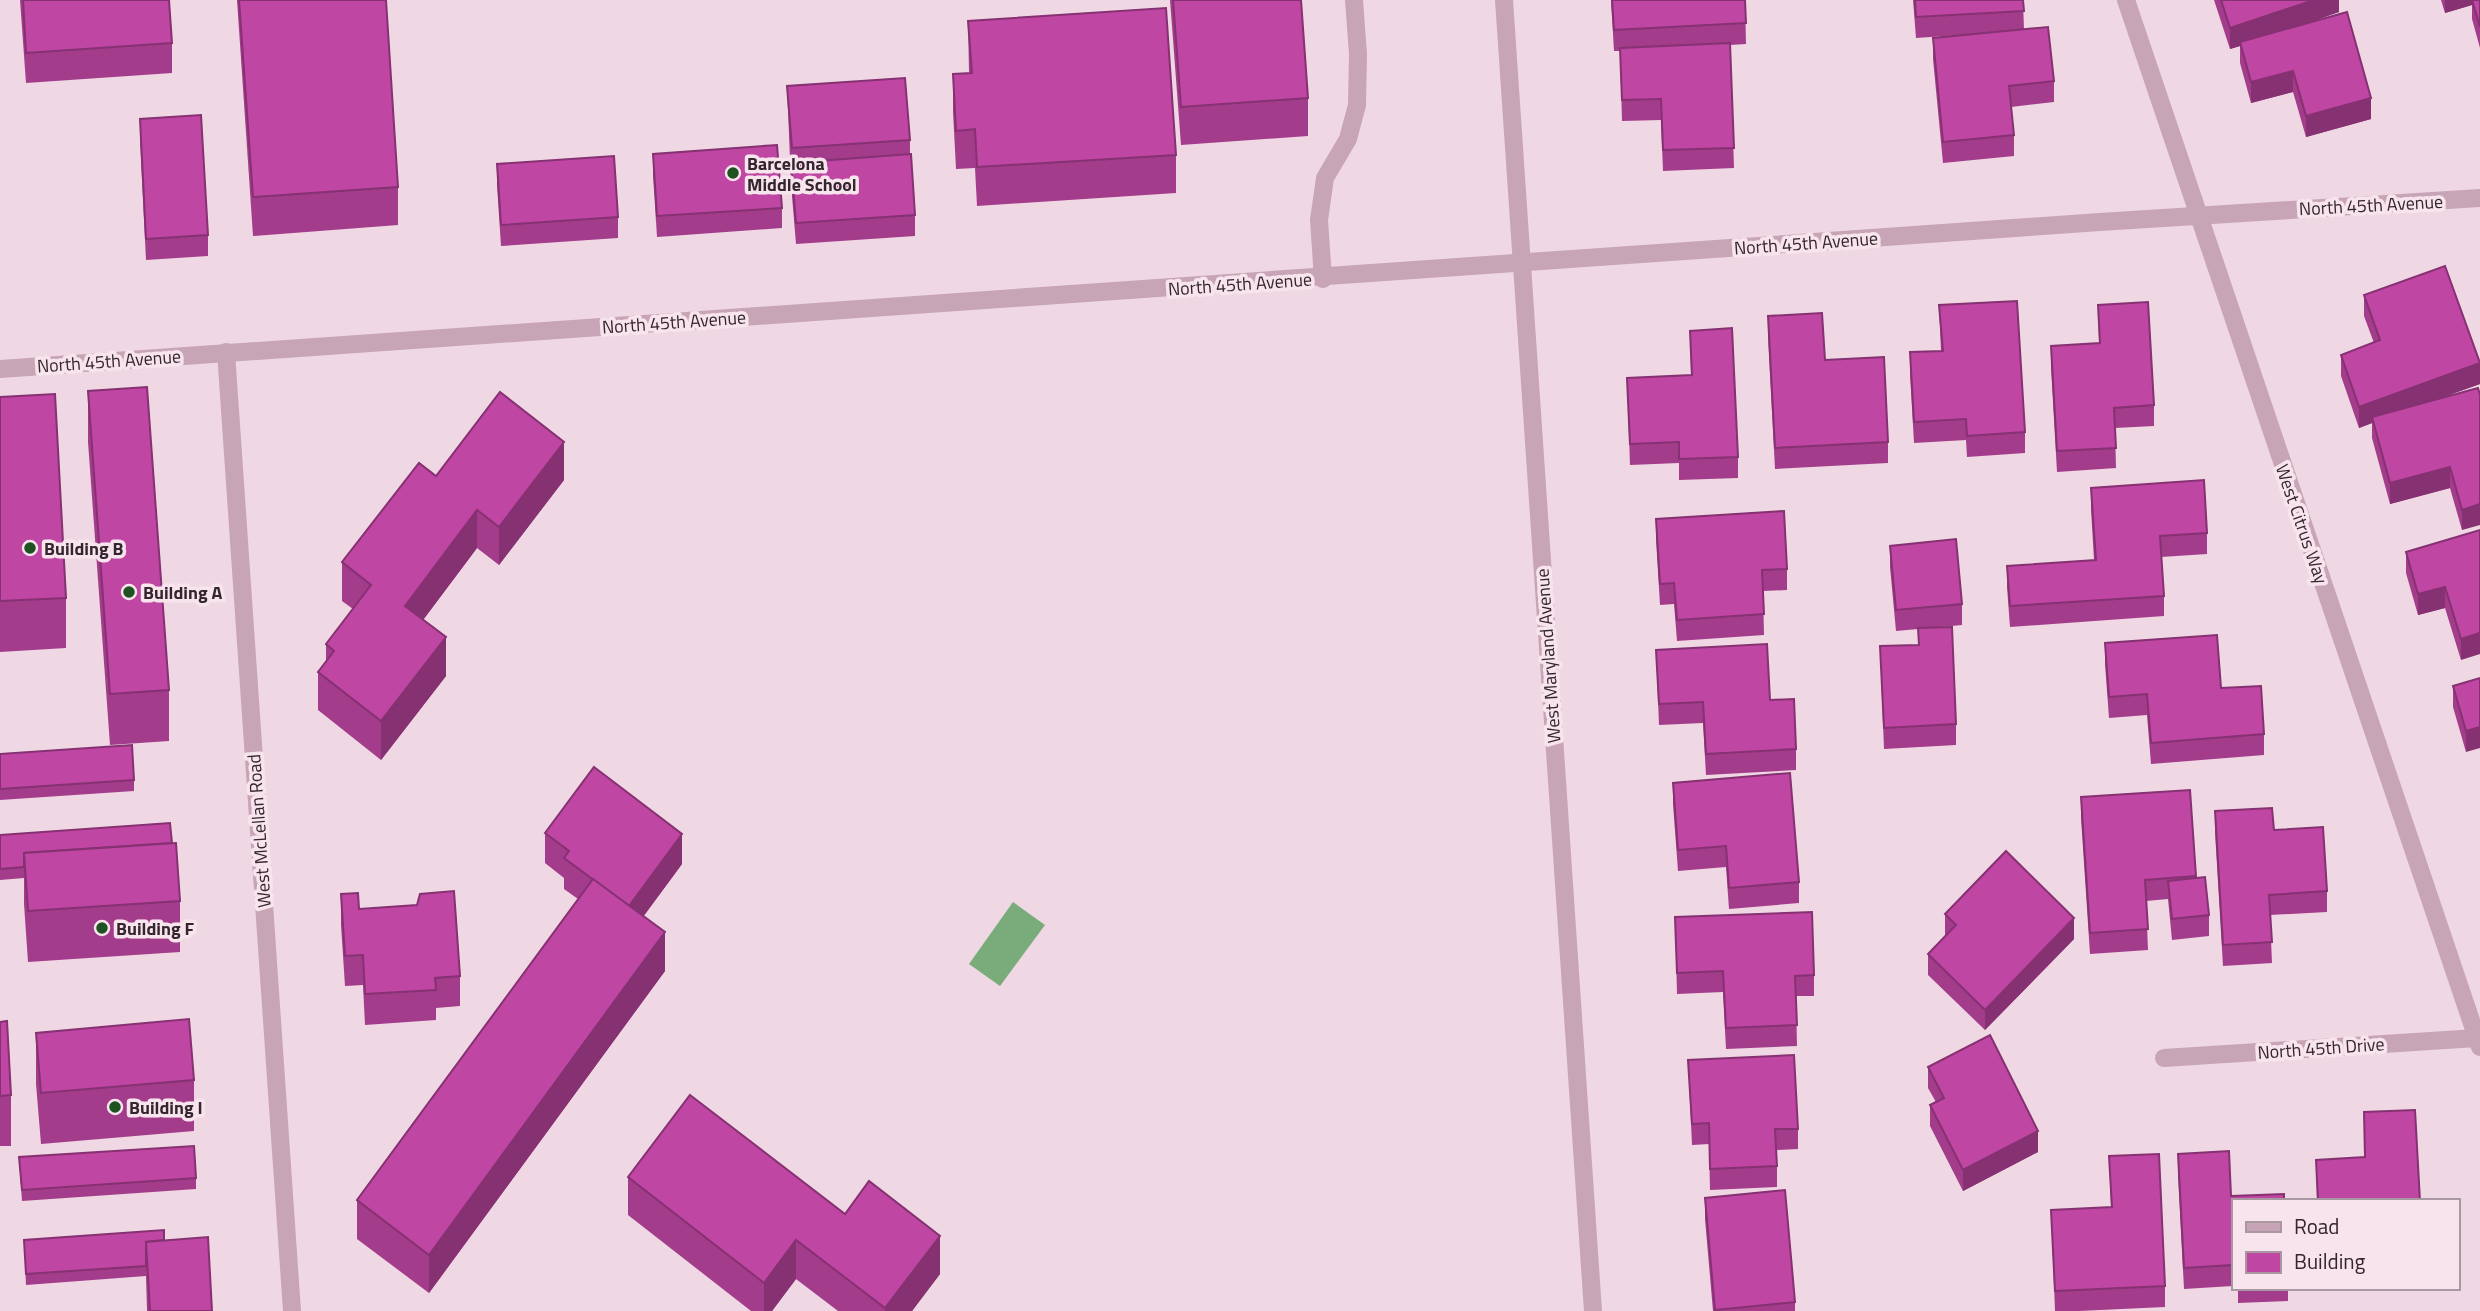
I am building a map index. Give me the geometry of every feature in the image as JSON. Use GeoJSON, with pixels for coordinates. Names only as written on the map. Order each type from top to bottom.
{"type":"FeatureCollection","features":[{"type":"Feature","properties":{"kind":"street"},"geometry":{"type":"LineString","coordinates":[[1323,279],[1319,220],[1325,178],[1348,139],[1357,104],[1358,54],[1354,0]]}},
{"type":"Feature","properties":{"kind":"street","name":"West Maryland Avenue"},"geometry":{"type":"LineString","coordinates":[[1504,0],[1593,1311]]}},
{"type":"Feature","properties":{"kind":"street","name":"West Citrus Way"},"geometry":{"type":"LineString","coordinates":[[2126,0],[2479,1042]]}},
{"type":"Feature","properties":{"kind":"street","name":"North 45th Avenue"},"geometry":{"type":"LineString","coordinates":[[0,369],[2480,198]]}},
{"type":"Feature","properties":{"kind":"street","name":"West McLellan Road"},"geometry":{"type":"LineString","coordinates":[[226,352],[292,1311]]}},
{"type":"Feature","properties":{"kind":"street","name":"North 45th Drive"},"geometry":{"type":"LineString","coordinates":[[2164,1058],[2479,1042]]}},
{"type":"Feature","properties":{"kind":"shaded area"},"geometry":{"type":"Polygon","coordinates":[[[1013,902],[1045,925],[1000,986],[969,964],[1013,902]]]}},
{"type":"Feature","properties":{"kind":"building"},"geometry":{"type":"Polygon","coordinates":[[[23,0],[169,0],[172,43],[26,53],[23,0]]]}},
{"type":"Feature","properties":{"kind":"building"},"geometry":{"type":"Polygon","coordinates":[[[239,0],[386,0],[398,187],[253,197],[239,0]]]}},
{"type":"Feature","properties":{"kind":"building"},"geometry":{"type":"Polygon","coordinates":[[[1173,0],[1301,0],[1308,98],[1181,107],[1173,0]]]}},
{"type":"Feature","properties":{"kind":"building"},"geometry":{"type":"Polygon","coordinates":[[[1612,0],[1745,0],[1746,23],[1614,30],[1612,0]]]}},
{"type":"Feature","properties":{"kind":"building"},"geometry":{"type":"Polygon","coordinates":[[[1915,0],[2023,0],[2024,11],[1916,17],[1915,0]]]}},
{"type":"Feature","properties":{"kind":"building"},"geometry":{"type":"Polygon","coordinates":[[[2221,0],[2314,0],[2230,28],[2221,0]]]}},
{"type":"Feature","properties":{"kind":"building"},"geometry":{"type":"Polygon","coordinates":[[[2472,0],[2480,0],[2480,27],[2472,0]]]}},
{"type":"Feature","properties":{"kind":"building"},"geometry":{"type":"Polygon","coordinates":[[[1166,8],[1176,155],[977,167],[975,129],[956,131],[953,74],[972,73],[968,21],[1166,8]]]}},
{"type":"Feature","properties":{"kind":"building"},"geometry":{"type":"Polygon","coordinates":[[[2347,12],[2371,98],[2306,116],[2293,71],[2251,82],[2240,42],[2347,12]]]}},
{"type":"Feature","properties":{"kind":"building"},"geometry":{"type":"Polygon","coordinates":[[[2048,27],[2054,81],[2009,86],[2014,135],[1943,142],[1933,38],[2048,27]]]}},
{"type":"Feature","properties":{"kind":"building"},"geometry":{"type":"Polygon","coordinates":[[[1730,43],[1734,148],[1663,150],[1661,99],[1622,100],[1620,48],[1730,43]]]}},
{"type":"Feature","properties":{"kind":"building"},"geometry":{"type":"Polygon","coordinates":[[[905,78],[910,140],[792,148],[787,86],[905,78]]]}},
{"type":"Feature","properties":{"kind":"building"},"geometry":{"type":"Polygon","coordinates":[[[201,115],[208,235],[146,239],[140,119],[201,115]]]}},
{"type":"Feature","properties":{"kind":"building"},"geometry":{"type":"Polygon","coordinates":[[[777,145],[782,208],[657,216],[653,154],[777,145]]]}},
{"type":"Feature","properties":{"kind":"building"},"geometry":{"type":"Polygon","coordinates":[[[911,154],[915,215],[796,223],[791,163],[911,154]]]}},
{"type":"Feature","properties":{"kind":"building"},"geometry":{"type":"Polygon","coordinates":[[[614,156],[618,217],[501,225],[497,164],[614,156]]]}},
{"type":"Feature","properties":{"kind":"building"},"geometry":{"type":"Polygon","coordinates":[[[2445,266],[2480,363],[2359,407],[2341,355],[2380,340],[2364,295],[2445,266]]]}},
{"type":"Feature","properties":{"kind":"building"},"geometry":{"type":"Polygon","coordinates":[[[2017,301],[2025,432],[1967,436],[1966,419],[1914,422],[1910,352],[1943,351],[1939,305],[2017,301]]]}},
{"type":"Feature","properties":{"kind":"building"},"geometry":{"type":"Polygon","coordinates":[[[2148,302],[2154,405],[2114,408],[2116,448],[2057,451],[2051,346],[2100,343],[2098,305],[2148,302]]]}},
{"type":"Feature","properties":{"kind":"building"},"geometry":{"type":"Polygon","coordinates":[[[1822,313],[1825,360],[1884,357],[1888,442],[1775,448],[1768,316],[1822,313]]]}},
{"type":"Feature","properties":{"kind":"building"},"geometry":{"type":"Polygon","coordinates":[[[1732,328],[1738,457],[1679,459],[1679,442],[1630,444],[1627,378],[1692,375],[1690,331],[1732,328]]]}},
{"type":"Feature","properties":{"kind":"building","name":"Building A"},"geometry":{"type":"Polygon","coordinates":[[[147,387],[169,690],[110,694],[88,391],[147,387]]]}},
{"type":"Feature","properties":{"kind":"building"},"geometry":{"type":"Polygon","coordinates":[[[2478,388],[2480,504],[2462,510],[2450,467],[2390,483],[2372,417],[2478,388]]]}},
{"type":"Feature","properties":{"kind":"building"},"geometry":{"type":"Polygon","coordinates":[[[500,392],[564,442],[499,527],[477,510],[405,606],[446,637],[381,721],[318,672],[334,651],[326,644],[371,585],[342,562],[419,463],[436,476],[500,392]]]}},
{"type":"Feature","properties":{"kind":"building","name":"Building B"},"geometry":{"type":"Polygon","coordinates":[[[55,394],[66,598],[0,601],[0,397],[55,394]]]}},
{"type":"Feature","properties":{"kind":"building"},"geometry":{"type":"Polygon","coordinates":[[[2204,480],[2207,533],[2160,536],[2164,596],[2010,606],[2007,566],[2096,560],[2091,488],[2204,480]]]}},
{"type":"Feature","properties":{"kind":"building"},"geometry":{"type":"Polygon","coordinates":[[[1784,511],[1787,569],[1762,570],[1764,614],[1677,620],[1674,583],[1660,584],[1656,519],[1784,511]]]}},
{"type":"Feature","properties":{"kind":"building"},"geometry":{"type":"Polygon","coordinates":[[[2480,530],[2480,633],[2461,639],[2445,587],[2418,594],[2406,552],[2480,530]]]}},
{"type":"Feature","properties":{"kind":"building"},"geometry":{"type":"Polygon","coordinates":[[[1956,539],[1962,604],[1896,610],[1890,546],[1956,539]]]}},
{"type":"Feature","properties":{"kind":"building"},"geometry":{"type":"Polygon","coordinates":[[[1952,627],[1956,724],[1884,728],[1880,646],[1919,645],[1918,628],[1952,627]]]}},
{"type":"Feature","properties":{"kind":"building"},"geometry":{"type":"Polygon","coordinates":[[[2217,635],[2221,688],[2261,686],[2264,734],[2151,743],[2147,694],[2109,697],[2105,643],[2217,635]]]}},
{"type":"Feature","properties":{"kind":"building"},"geometry":{"type":"Polygon","coordinates":[[[1767,644],[1770,700],[1794,699],[1796,749],[1706,754],[1703,702],[1659,704],[1656,650],[1767,644]]]}},
{"type":"Feature","properties":{"kind":"building"},"geometry":{"type":"Polygon","coordinates":[[[2480,678],[2480,727],[2466,731],[2453,686],[2480,678]]]}},
{"type":"Feature","properties":{"kind":"building"},"geometry":{"type":"Polygon","coordinates":[[[132,745],[134,780],[0,789],[0,754],[132,745]]]}},
{"type":"Feature","properties":{"kind":"building"},"geometry":{"type":"Polygon","coordinates":[[[594,767],[682,834],[629,906],[564,858],[569,851],[545,833],[594,767]]]}},
{"type":"Feature","properties":{"kind":"building"},"geometry":{"type":"Polygon","coordinates":[[[1790,773],[1799,882],[1729,888],[1726,846],[1678,850],[1673,783],[1790,773]]]}},
{"type":"Feature","properties":{"kind":"building"},"geometry":{"type":"Polygon","coordinates":[[[2190,790],[2196,876],[2145,880],[2148,929],[2090,933],[2081,797],[2190,790]]]}},
{"type":"Feature","properties":{"kind":"building"},"geometry":{"type":"Polygon","coordinates":[[[2272,808],[2274,830],[2323,827],[2327,891],[2269,895],[2272,942],[2223,945],[2215,811],[2272,808]]]}},
{"type":"Feature","properties":{"kind":"building"},"geometry":{"type":"Polygon","coordinates":[[[170,823],[172,843],[24,853],[24,867],[0,869],[0,835],[170,823]]]}},
{"type":"Feature","properties":{"kind":"building"},"geometry":{"type":"Polygon","coordinates":[[[176,843],[180,901],[28,911],[24,853],[176,843]]]}},
{"type":"Feature","properties":{"kind":"building"},"geometry":{"type":"Polygon","coordinates":[[[2006,851],[2074,918],[1985,1010],[1928,954],[1956,925],[1945,914],[2006,851]]]}},
{"type":"Feature","properties":{"kind":"building"},"geometry":{"type":"Polygon","coordinates":[[[2205,877],[2209,915],[2172,919],[2168,881],[2205,877]]]}},
{"type":"Feature","properties":{"kind":"building"},"geometry":{"type":"Polygon","coordinates":[[[593,879],[665,932],[429,1255],[357,1200],[593,879]]]}},
{"type":"Feature","properties":{"kind":"building"},"geometry":{"type":"Polygon","coordinates":[[[454,891],[460,976],[435,978],[436,990],[365,994],[363,955],[345,956],[341,894],[358,893],[359,909],[417,905],[420,894],[454,891]]]}},
{"type":"Feature","properties":{"kind":"building"},"geometry":{"type":"Polygon","coordinates":[[[1812,912],[1814,975],[1795,976],[1797,1025],[1726,1028],[1723,971],[1677,973],[1675,917],[1812,912]]]}},
{"type":"Feature","properties":{"kind":"building"},"geometry":{"type":"Polygon","coordinates":[[[189,1019],[194,1080],[41,1093],[36,1033],[189,1019]]]}},
{"type":"Feature","properties":{"kind":"building"},"geometry":{"type":"Polygon","coordinates":[[[7,1021],[11,1095],[0,1096],[0,1022],[7,1021]]]}},
{"type":"Feature","properties":{"kind":"building"},"geometry":{"type":"Polygon","coordinates":[[[1990,1035],[2038,1131],[1963,1170],[1930,1105],[1944,1098],[1928,1067],[1990,1035]]]}},
{"type":"Feature","properties":{"kind":"building"},"geometry":{"type":"Polygon","coordinates":[[[1794,1055],[1798,1129],[1775,1129],[1777,1166],[1710,1169],[1709,1123],[1692,1124],[1688,1060],[1794,1055]]]}},
{"type":"Feature","properties":{"kind":"building"},"geometry":{"type":"Polygon","coordinates":[[[690,1095],[845,1214],[869,1181],[940,1236],[885,1308],[796,1240],[764,1283],[628,1177],[690,1095]]]}},
{"type":"Feature","properties":{"kind":"building"},"geometry":{"type":"Polygon","coordinates":[[[2415,1110],[2420,1199],[2318,1199],[2316,1160],[2365,1157],[2364,1112],[2415,1110]]]}},
{"type":"Feature","properties":{"kind":"building"},"geometry":{"type":"Polygon","coordinates":[[[194,1146],[196,1178],[22,1190],[19,1157],[194,1146]]]}},
{"type":"Feature","properties":{"kind":"building"},"geometry":{"type":"Polygon","coordinates":[[[2229,1151],[2231,1196],[2284,1194],[2284,1199],[2232,1199],[2232,1265],[2184,1268],[2178,1154],[2229,1151]]]}},
{"type":"Feature","properties":{"kind":"building"},"geometry":{"type":"Polygon","coordinates":[[[2159,1154],[2165,1286],[2055,1291],[2051,1210],[2112,1207],[2109,1156],[2159,1154]]]}},
{"type":"Feature","properties":{"kind":"building"},"geometry":{"type":"Polygon","coordinates":[[[1785,1190],[1795,1302],[1715,1310],[1705,1198],[1785,1190]]]}},
{"type":"Feature","properties":{"kind":"building"},"geometry":{"type":"Polygon","coordinates":[[[164,1230],[164,1240],[146,1242],[146,1266],[26,1274],[24,1240],[164,1230]]]}},
{"type":"Feature","properties":{"kind":"building"},"geometry":{"type":"Polygon","coordinates":[[[208,1237],[212,1311],[150,1311],[146,1242],[208,1237]]]}},
{"type":"Feature","properties":{"kind":"place","name":"Barcelona Middle School"},"geometry":{"type":"Point","coordinates":[733,173]}},
{"type":"Feature","properties":{"kind":"place","name":"Building B"},"geometry":{"type":"Point","coordinates":[30,548]}},
{"type":"Feature","properties":{"kind":"place","name":"Building A"},"geometry":{"type":"Point","coordinates":[129,592]}},
{"type":"Feature","properties":{"kind":"place","name":"Building F"},"geometry":{"type":"Point","coordinates":[102,928]}},
{"type":"Feature","properties":{"kind":"place","name":"Building I"},"geometry":{"type":"Point","coordinates":[115,1107]}}]}
